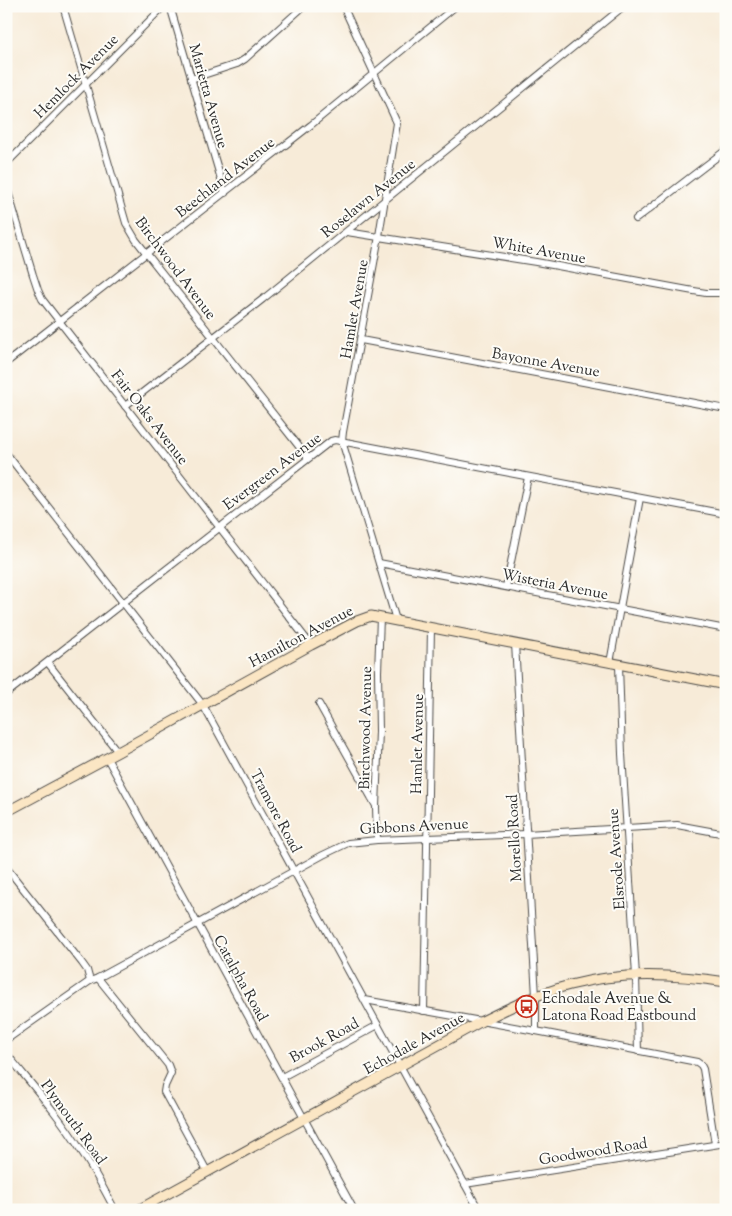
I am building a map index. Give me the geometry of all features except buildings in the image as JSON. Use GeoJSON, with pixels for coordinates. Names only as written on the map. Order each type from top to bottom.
{"type":"FeatureCollection","features":[{"type":"Feature","properties":{"kind":"street","name":"Birchwood Avenue"},"geometry":{"type":"LineString","coordinates":[[63,6],[126,223],[136,240],[308,458]]}},
{"type":"Feature","properties":{"kind":"street","name":"Hemlock Avenue"},"geometry":{"type":"LineString","coordinates":[[6,164],[164,6]]}},
{"type":"Feature","properties":{"kind":"street","name":"Marietta Avenue"},"geometry":{"type":"LineString","coordinates":[[170,6],[225,193]]}},
{"type":"Feature","properties":{"kind":"street"},"geometry":{"type":"LineString","coordinates":[[191,79],[237,64],[245,59],[304,6]]}},
{"type":"Feature","properties":{"kind":"street","name":"Hamlet Avenue"},"geometry":{"type":"LineString","coordinates":[[343,6],[398,123],[342,441],[396,620]]}},
{"type":"Feature","properties":{"kind":"street","name":"Beechland Avenue"},"geometry":{"type":"LineString","coordinates":[[6,363],[225,193],[456,6]]}},
{"type":"Feature","properties":{"kind":"street","name":"Roselawn Avenue"},"geometry":{"type":"LineString","coordinates":[[125,406],[347,232],[624,6]]}},
{"type":"Feature","properties":{"kind":"street"},"geometry":{"type":"LineString","coordinates":[[636,218],[726,150]]}},
{"type":"Feature","properties":{"kind":"street","name":"Fair Oaks Avenue"},"geometry":{"type":"LineString","coordinates":[[6,185],[42,299],[311,645]]}},
{"type":"Feature","properties":{"kind":"street","name":"White Avenue"},"geometry":{"type":"LineString","coordinates":[[347,232],[536,262],[706,293],[726,293]]}},
{"type":"Feature","properties":{"kind":"street","name":"Bayonne Avenue"},"geometry":{"type":"LineString","coordinates":[[361,340],[726,409]]}},
{"type":"Feature","properties":{"kind":"street","name":"Evergreen Avenue"},"geometry":{"type":"LineString","coordinates":[[6,694],[308,458],[335,440],[726,514]]}},
{"type":"Feature","properties":{"kind":"street","name":"Tramore Road"},"geometry":{"type":"LineString","coordinates":[[6,453],[203,705],[479,1210]]}},
{"type":"Feature","properties":{"kind":"street"},"geometry":{"type":"LineString","coordinates":[[506,587],[528,477]]}},
{"type":"Feature","properties":{"kind":"street","name":"Elsrode Avenue"},"geometry":{"type":"LineString","coordinates":[[638,1051],[636,976],[622,754],[614,664],[620,609],[640,498]]}},
{"type":"Feature","properties":{"kind":"street","name":"Wisteria Avenue"},"geometry":{"type":"LineString","coordinates":[[379,563],[726,629]]}},
{"type":"Feature","properties":{"kind":"street","name":"Hamilton Avenue"},"geometry":{"type":"LineString","coordinates":[[6,812],[365,617],[371,616],[396,620],[726,685]]}},
{"type":"Feature","properties":{"kind":"street","name":"Birchwood Avenue"},"geometry":{"type":"LineString","coordinates":[[377,840],[380,617]]}},
{"type":"Feature","properties":{"kind":"street","name":"Hamlet Avenue"},"geometry":{"type":"LineString","coordinates":[[424,1010],[431,628]]}},
{"type":"Feature","properties":{"kind":"street","name":"Morello Road"},"geometry":{"type":"LineString","coordinates":[[515,644],[536,996],[536,1031]]}},
{"type":"Feature","properties":{"kind":"street"},"geometry":{"type":"LineString","coordinates":[[48,662],[118,752]]}},
{"type":"Feature","properties":{"kind":"street"},"geometry":{"type":"LineString","coordinates":[[319,704],[376,807]]}},
{"type":"Feature","properties":{"kind":"street","name":"Catalpha Road"},"geometry":{"type":"LineString","coordinates":[[107,758],[354,1210]]}},
{"type":"Feature","properties":{"kind":"street","name":"Gibbons Avenue"},"geometry":{"type":"LineString","coordinates":[[6,1040],[90,981],[343,844],[377,840],[677,825],[726,834]]}},
{"type":"Feature","properties":{"kind":"street"},"geometry":{"type":"LineString","coordinates":[[6,867],[82,963],[87,970],[90,981]]}},
{"type":"Feature","properties":{"kind":"street","name":"Echodale Avenue"},"geometry":{"type":"LineString","coordinates":[[138,1210],[482,1021],[536,996],[570,985],[598,979],[636,976],[675,976],[726,982]]}},
{"type":"Feature","properties":{"kind":"street"},"geometry":{"type":"LineString","coordinates":[[98,978],[168,1065],[171,1073],[164,1086],[164,1092],[207,1171]]}},
{"type":"Feature","properties":{"kind":"street"},"geometry":{"type":"LineString","coordinates":[[365,1000],[697,1062],[701,1064],[715,1144]]}},
{"type":"Feature","properties":{"kind":"street","name":"Brook Road"},"geometry":{"type":"LineString","coordinates":[[282,1078],[378,1025]]}},
{"type":"Feature","properties":{"kind":"street","name":"Plymouth Road"},"geometry":{"type":"LineString","coordinates":[[6,1053],[80,1148],[115,1210]]}},
{"type":"Feature","properties":{"kind":"street","name":"Goodwood Road"},"geometry":{"type":"LineString","coordinates":[[465,1184],[726,1143]]}},
{"type":"Feature","properties":{"kind":"place","name":"Echodale Avenue & Latona Road Eastbound"},"geometry":{"type":"Point","coordinates":[526,1007]}}]}
